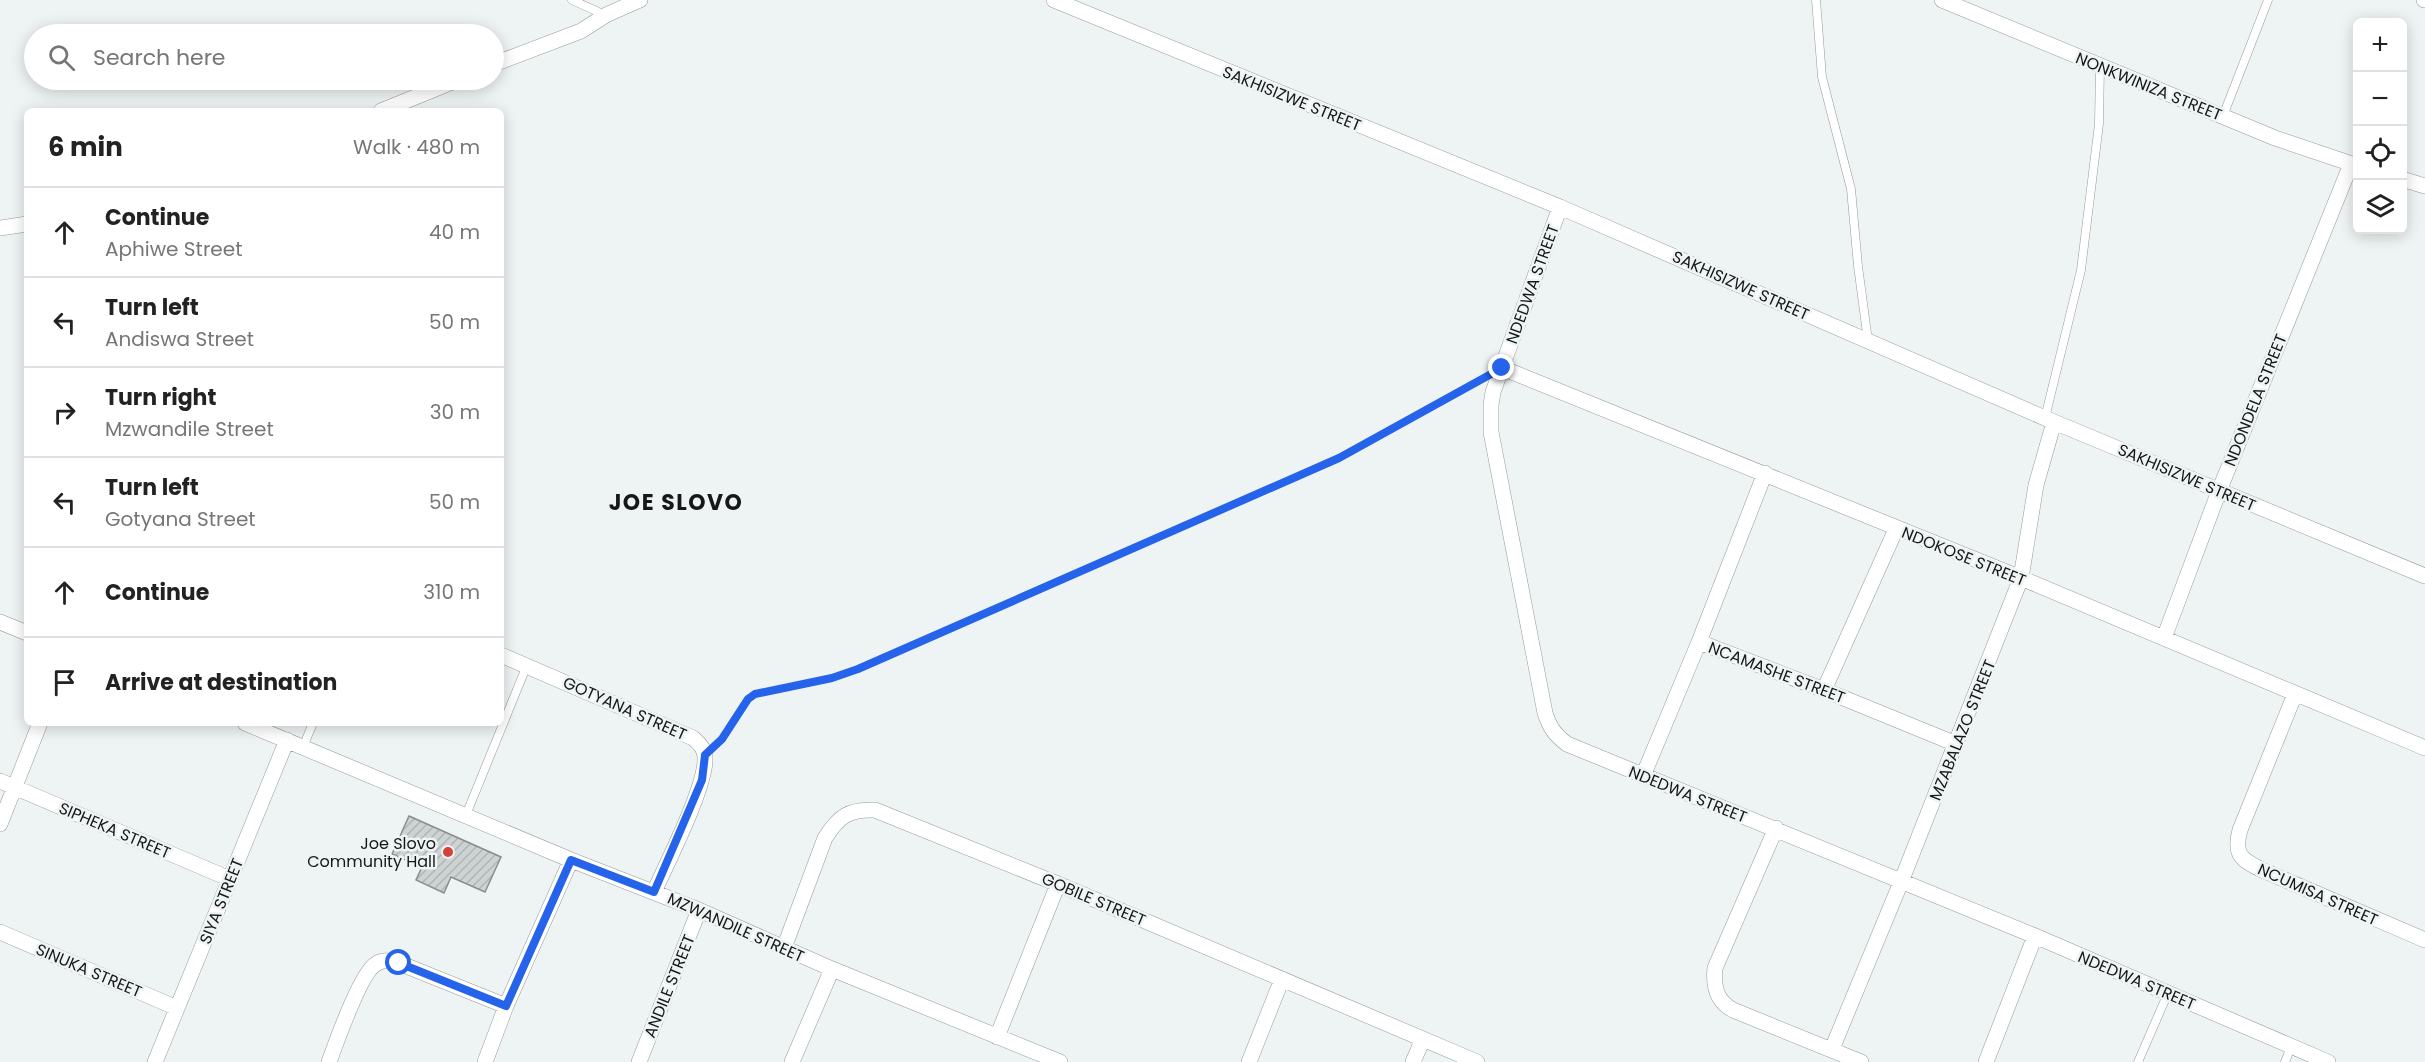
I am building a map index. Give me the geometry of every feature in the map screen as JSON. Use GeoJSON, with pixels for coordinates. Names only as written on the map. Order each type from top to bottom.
{"type":"FeatureCollection","features":[{"type":"Feature","properties":{"kind":"street"},"geometry":{"type":"LineString","coordinates":[[504,60],[582,31],[606,15],[640,0]]}},
{"type":"Feature","properties":{"kind":"street","name":"SAKHISIZWE STREET"},"geometry":{"type":"LineString","coordinates":[[1054,0],[1560,207],[2049,420],[2425,576]]}},
{"type":"Feature","properties":{"kind":"street","name":"NONKWINIZA STREET"},"geometry":{"type":"LineString","coordinates":[[1942,0],[2275,138],[2353,165]]}},
{"type":"Feature","properties":{"kind":"street"},"geometry":{"type":"LineString","coordinates":[[388,108],[432,90]]}},
{"type":"Feature","properties":{"kind":"street","name":"NDONDELA STREET"},"geometry":{"type":"LineString","coordinates":[[2164,638],[2218,491],[2353,167]]}},
{"type":"Feature","properties":{"kind":"street"},"geometry":{"type":"LineString","coordinates":[[2406,180],[2425,186]]}},
{"type":"Feature","properties":{"kind":"street","name":"NDEDWA STREET"},"geometry":{"type":"LineString","coordinates":[[1560,207],[1491,405],[1491,432],[1550,728],[1567,744],[2036,936],[2328,1062]]}},
{"type":"Feature","properties":{"kind":"street"},"geometry":{"type":"LineString","coordinates":[[0,228],[24,224]]}},
{"type":"Feature","properties":{"kind":"street","name":"NDOKOSE STREET"},"geometry":{"type":"LineString","coordinates":[[1502,368],[2021,578],[2425,748]]}},
{"type":"Feature","properties":{"kind":"street","name":"MZABALAZO STREET"},"geometry":{"type":"LineString","coordinates":[[1832,1049],[1901,882],[2021,578],[2049,420]]}},
{"type":"Feature","properties":{"kind":"street"},"geometry":{"type":"LineString","coordinates":[[1699,642],[1765,473]]}},
{"type":"Feature","properties":{"kind":"street"},"geometry":{"type":"LineString","coordinates":[[1824,690],[1896,529]]}},
{"type":"Feature","properties":{"kind":"street"},"geometry":{"type":"LineString","coordinates":[[0,622],[24,632]]}},
{"type":"Feature","properties":{"kind":"street","name":"NCAMASHE STREET"},"geometry":{"type":"LineString","coordinates":[[1643,776],[1699,642],[1956,744]]}},
{"type":"Feature","properties":{"kind":"street","name":"GOTYANA STREET"},"geometry":{"type":"LineString","coordinates":[[504,656],[693,738],[705,755]]}},
{"type":"Feature","properties":{"kind":"street","name":"NCUMISA STREET"},"geometry":{"type":"LineString","coordinates":[[2295,694],[2240,830],[2237,840],[2239,855],[2246,862],[2262,870],[2425,940]]}},
{"type":"Feature","properties":{"kind":"street"},"geometry":{"type":"LineString","coordinates":[[0,824],[39,726]]}},
{"type":"Feature","properties":{"kind":"street","name":"MZWANDILE STREET"},"geometry":{"type":"LineString","coordinates":[[252,726],[1060,1062]]}},
{"type":"Feature","properties":{"kind":"street","name":"SIYA STREET"},"geometry":{"type":"LineString","coordinates":[[155,1062],[287,740]]}},
{"type":"Feature","properties":{"kind":"street"},"geometry":{"type":"LineString","coordinates":[[654,892],[702,780],[705,755]]}},
{"type":"Feature","properties":{"kind":"street","name":"SIPHEKA STREET"},"geometry":{"type":"LineString","coordinates":[[0,781],[230,879]]}},
{"type":"Feature","properties":{"kind":"street","name":"GOBILE STREET"},"geometry":{"type":"LineString","coordinates":[[784,948],[825,838],[834,824],[843,816],[859,809],[875,810],[1058,884],[1477,1062]]}},
{"type":"Feature","properties":{"kind":"street"},"geometry":{"type":"LineString","coordinates":[[1776,828],[1715,968],[1713,981],[1720,1001],[1725,1006],[1861,1062]]}},
{"type":"Feature","properties":{"kind":"street"},"geometry":{"type":"LineString","coordinates":[[485,1062],[506,1006],[571,860]]}},
{"type":"Feature","properties":{"kind":"street"},"geometry":{"type":"LineString","coordinates":[[996,1037],[1058,884]]}},
{"type":"Feature","properties":{"kind":"street","name":"ANDILE STREET"},"geometry":{"type":"LineString","coordinates":[[639,1062],[699,910]]}},
{"type":"Feature","properties":{"kind":"street","name":"SINUKA STREET"},"geometry":{"type":"LineString","coordinates":[[0,932],[177,1008]]}},
{"type":"Feature","properties":{"kind":"street"},"geometry":{"type":"LineString","coordinates":[[1986,1062],[2036,936]]}},
{"type":"Feature","properties":{"kind":"street"},"geometry":{"type":"LineString","coordinates":[[328,1062],[361,985],[374,964],[399,963],[506,1006]]}},
{"type":"Feature","properties":{"kind":"street"},"geometry":{"type":"LineString","coordinates":[[792,1062],[832,969]]}},
{"type":"Feature","properties":{"kind":"street"},"geometry":{"type":"LineString","coordinates":[[1248,1062],[1282,979]]}},
{"type":"Feature","properties":{"kind":"street"},"geometry":{"type":"LineString","coordinates":[[1413,1062],[1422,1039]]}},
{"type":"Feature","properties":{"kind":"lane"},"geometry":{"type":"LineString","coordinates":[[572,0],[606,15]]}},
{"type":"Feature","properties":{"kind":"lane"},"geometry":{"type":"LineString","coordinates":[[1816,0],[1824,87],[1851,189],[1868,341]]}},
{"type":"Feature","properties":{"kind":"lane"},"geometry":{"type":"LineString","coordinates":[[2223,116],[2268,0]]}},
{"type":"Feature","properties":{"kind":"lane"},"geometry":{"type":"LineString","coordinates":[[2049,420],[2081,270],[2100,105],[2100,65]]}},
{"type":"Feature","properties":{"kind":"lane"},"geometry":{"type":"LineString","coordinates":[[504,722],[527,665]]}},
{"type":"Feature","properties":{"kind":"lane"},"geometry":{"type":"LineString","coordinates":[[303,747],[312,726]]}},
{"type":"Feature","properties":{"kind":"lane"},"geometry":{"type":"LineString","coordinates":[[466,815],[502,726]]}},
{"type":"Feature","properties":{"kind":"lane"},"geometry":{"type":"LineString","coordinates":[[2138,1062],[2168,993]]}},
{"type":"Feature","properties":{"kind":"lane"},"geometry":{"type":"LineString","coordinates":[[2285,1062],[2291,1047]]}},
{"type":"Feature","properties":{"kind":"path"},"geometry":{"type":"LineString","coordinates":[[705,755],[722,739],[748,699],[755,694],[832,678],[879,659],[1339,458],[1502,368]]}},
{"type":"Feature","properties":{"kind":"building"},"geometry":{"type":"Polygon","coordinates":[[[409,816],[501,857],[485,892],[451,877],[444,893],[416,880],[422,867],[392,854],[409,816]]]}},
{"type":"Feature","properties":{"kind":"place","name":"Joe Slovo Community Hall"},"geometry":{"type":"Point","coordinates":[448,852]}},
{"type":"Feature","properties":{"kind":"district","name":"JOE SLOVO"},"geometry":{"type":"Point","coordinates":[676,502]}},
{"type":"Feature","properties":{"kind":"route"},"geometry":{"type":"LineString","coordinates":[[399,963],[506,1006],[571,860],[654,892],[702,780],[705,755],[722,739],[748,699],[755,694],[832,678],[858,669],[1339,458],[1502,368]]}}]}
